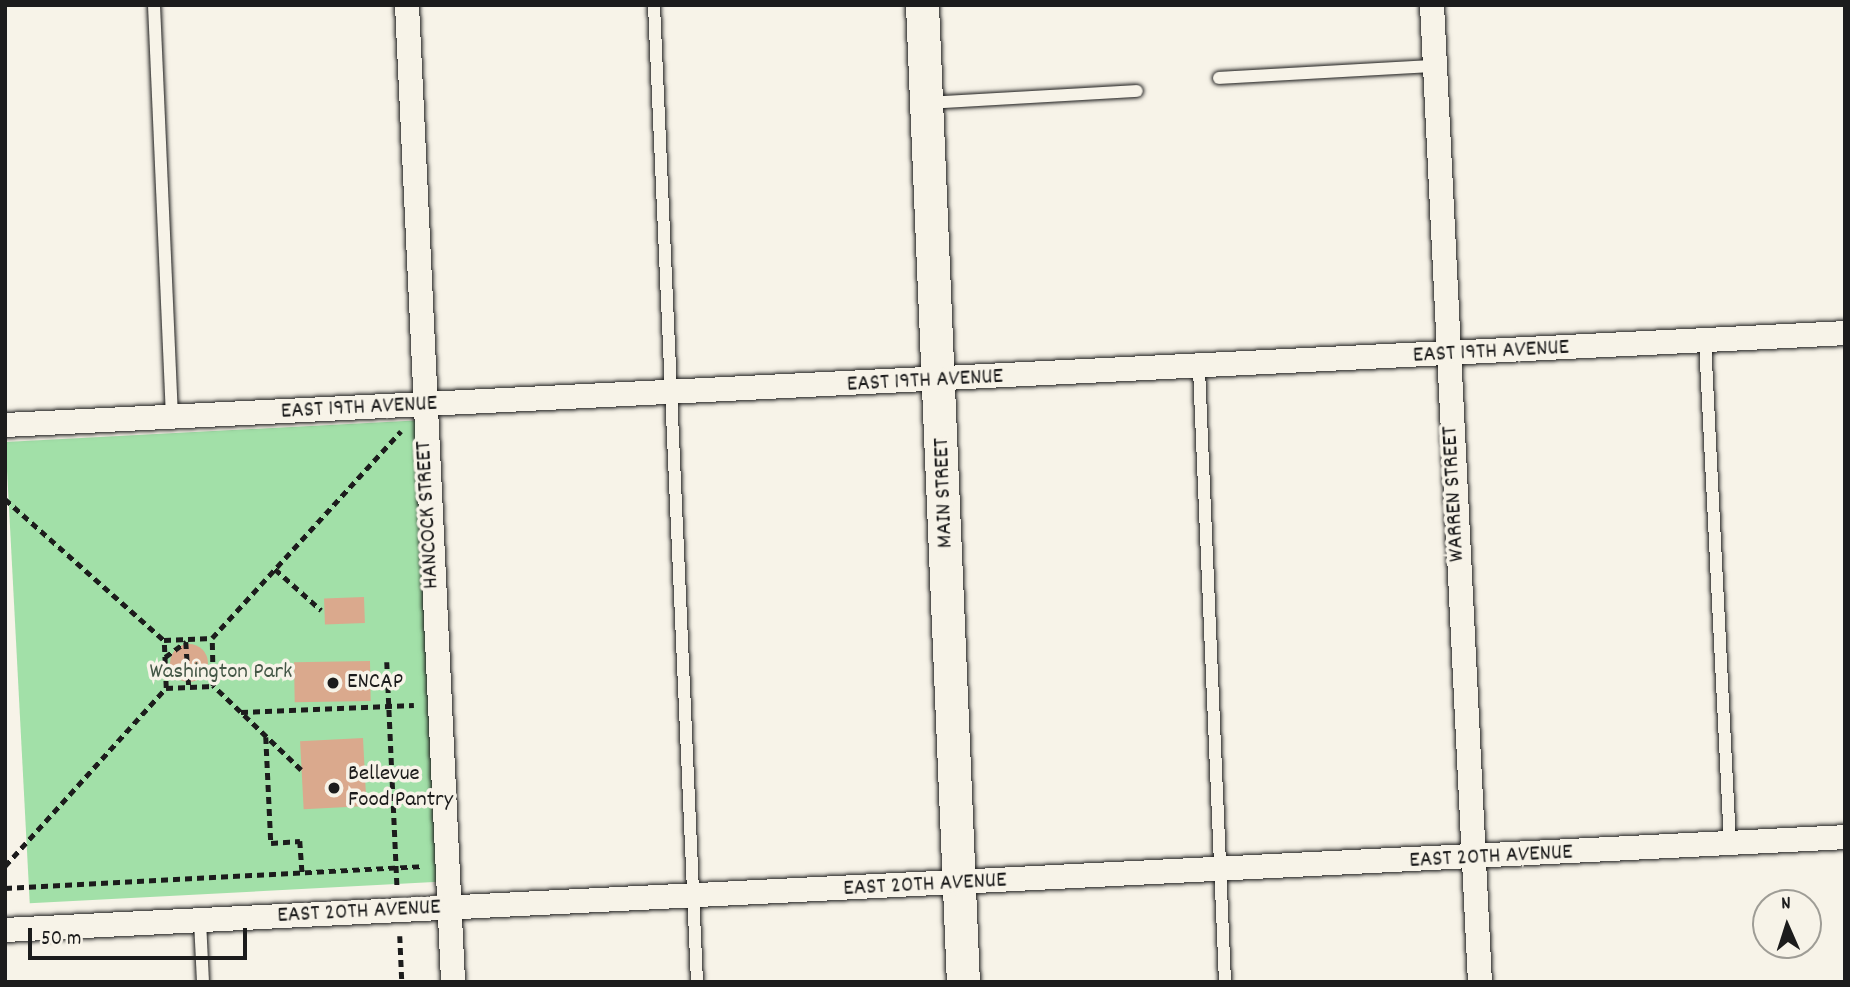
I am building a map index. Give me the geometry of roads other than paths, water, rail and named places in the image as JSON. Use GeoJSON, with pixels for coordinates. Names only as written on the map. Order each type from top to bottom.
{"type":"FeatureCollection","features":[{"type":"Feature","properties":{"kind":"street","name":"HANCOCK STREET"},"geometry":{"type":"LineString","coordinates":[[407,5],[423,407],[453,982]]}},
{"type":"Feature","properties":{"kind":"street","name":"MAIN STREET"},"geometry":{"type":"LineString","coordinates":[[922,5],[942,381],[963,982]]}},
{"type":"Feature","properties":{"kind":"street","name":"WARREN STREET"},"geometry":{"type":"LineString","coordinates":[[1432,5],[1480,982]]}},
{"type":"Feature","properties":{"kind":"street","name":"EAST 19TH AVENUE"},"geometry":{"type":"LineString","coordinates":[[5,425],[1199,369],[1845,333]]}},
{"type":"Feature","properties":{"kind":"street","name":"EAST 20TH AVENUE"},"geometry":{"type":"LineString","coordinates":[[5,929],[1475,860],[1845,837]]}},
{"type":"Feature","properties":{"kind":"lane"},"geometry":{"type":"LineString","coordinates":[[154,5],[172,417]]}},
{"type":"Feature","properties":{"kind":"lane"},"geometry":{"type":"LineString","coordinates":[[653,5],[668,394],[696,982]]}},
{"type":"Feature","properties":{"kind":"lane"},"geometry":{"type":"LineString","coordinates":[[1219,78],[1435,66]]}},
{"type":"Feature","properties":{"kind":"lane"},"geometry":{"type":"LineString","coordinates":[[928,103],[1137,91]]}},
{"type":"Feature","properties":{"kind":"lane"},"geometry":{"type":"LineString","coordinates":[[1705,341],[1730,844]]}},
{"type":"Feature","properties":{"kind":"lane"},"geometry":{"type":"LineString","coordinates":[[1199,369],[1225,982]]}},
{"type":"Feature","properties":{"kind":"lane"},"geometry":{"type":"LineString","coordinates":[[200,921],[203,982]]}},
{"type":"Feature","properties":{"kind":"place","name":"ENCAP"},"geometry":{"type":"Point","coordinates":[333,683]}},
{"type":"Feature","properties":{"kind":"place","name":"Bellevue Food Pantry"},"geometry":{"type":"Point","coordinates":[334,788]}},
{"type":"Feature","properties":{"kind":"park label","name":"Washington Park"},"geometry":{"type":"Point","coordinates":[221,673]}}]}
